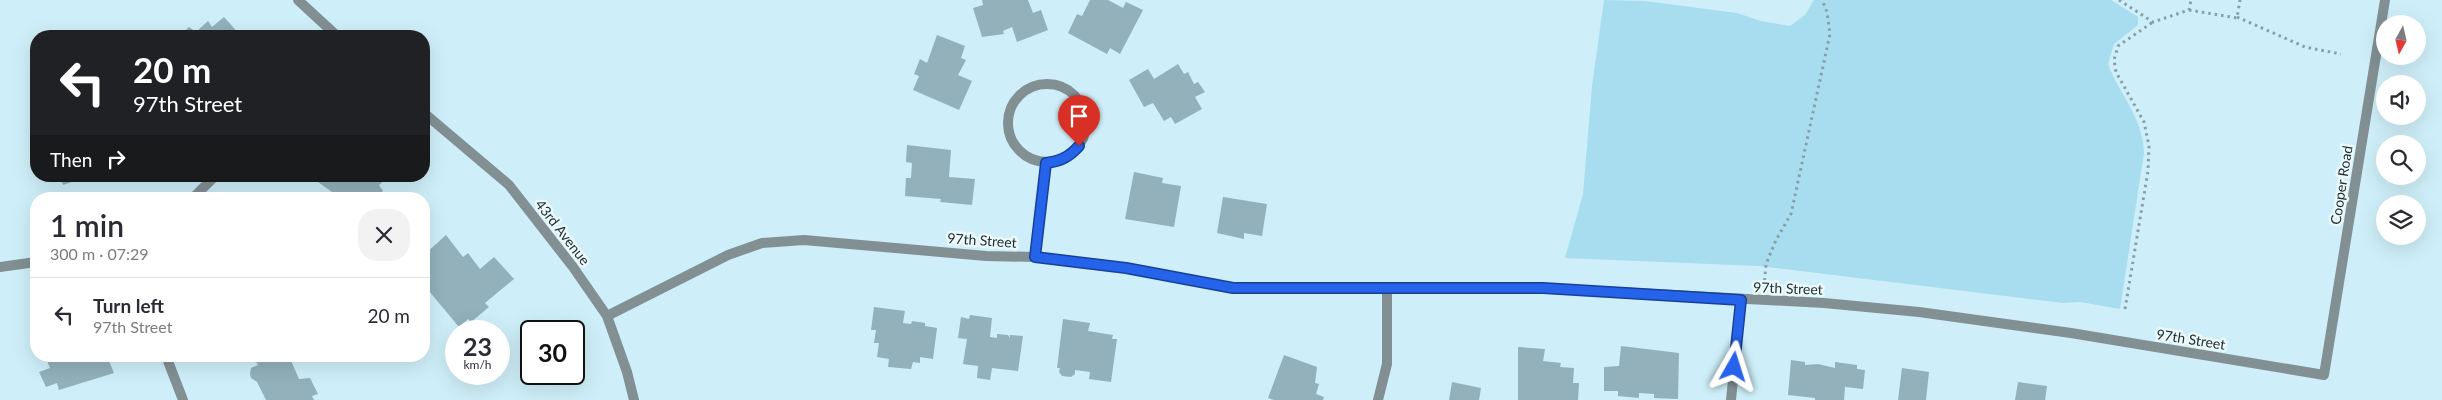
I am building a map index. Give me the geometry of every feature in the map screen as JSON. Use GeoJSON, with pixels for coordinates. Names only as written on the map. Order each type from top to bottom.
{"type":"FeatureCollection","features":[{"type":"Feature","properties":{"kind":"street"},"geometry":{"type":"LineString","coordinates":[[298,0],[330,30]]}},
{"type":"Feature","properties":{"kind":"street","name":"Cooper Road"},"geometry":{"type":"LineString","coordinates":[[2324,375],[2385,0]]}},
{"type":"Feature","properties":{"kind":"street"},"geometry":{"type":"LineString","coordinates":[[1042,84],[1055,85],[1067,89],[1077,98],[1084,109],[1087,122],[1085,134],[1079,146],[1070,155],[1059,161],[1046,163],[1033,160],[1022,154],[1013,144],[1008,132],[1007,119],[1011,106],[1019,95],[1029,88],[1042,84]]}},
{"type":"Feature","properties":{"kind":"street","name":"43rd Avenue"},"geometry":{"type":"LineString","coordinates":[[430,118],[509,185],[573,267],[607,316],[627,372],[634,400]]}},
{"type":"Feature","properties":{"kind":"street"},"geometry":{"type":"LineString","coordinates":[[1035,257],[1046,163]]}},
{"type":"Feature","properties":{"kind":"street"},"geometry":{"type":"LineString","coordinates":[[199,192],[209,182]]}},
{"type":"Feature","properties":{"kind":"street","name":"97th Street"},"geometry":{"type":"LineString","coordinates":[[607,316],[728,255],[762,244],[804,240],[986,256],[1035,257],[1126,268],[1233,288],[1543,288],[1824,303],[1919,312],[2071,332],[2324,375]]}},
{"type":"Feature","properties":{"kind":"street"},"geometry":{"type":"LineString","coordinates":[[0,267],[30,263]]}},
{"type":"Feature","properties":{"kind":"street"},"geometry":{"type":"LineString","coordinates":[[1378,400],[1387,364],[1387,288]]}},
{"type":"Feature","properties":{"kind":"street"},"geometry":{"type":"LineString","coordinates":[[1731,400],[1741,300]]}},
{"type":"Feature","properties":{"kind":"street"},"geometry":{"type":"LineString","coordinates":[[168,362],[183,400]]}},
{"type":"Feature","properties":{"kind":"path"},"geometry":{"type":"LineString","coordinates":[[1764,288],[1766,264],[1776,240],[1791,214],[1830,34],[1827,12],[1822,0]]}},
{"type":"Feature","properties":{"kind":"path"},"geometry":{"type":"LineString","coordinates":[[2120,0],[2153,22]]}},
{"type":"Feature","properties":{"kind":"path"},"geometry":{"type":"LineString","coordinates":[[2189,10],[2191,0]]}},
{"type":"Feature","properties":{"kind":"path"},"geometry":{"type":"LineString","coordinates":[[2237,18],[2240,0]]}},
{"type":"Feature","properties":{"kind":"path"},"geometry":{"type":"LineString","coordinates":[[2124,309],[2148,171],[2149,146],[2144,122],[2116,72],[2114,60],[2118,46],[2153,22],[2189,10],[2237,18],[2305,47],[2321,52],[2341,54]]}},
{"type":"Feature","properties":{"kind":"shaded area"},"geometry":{"type":"Polygon","coordinates":[[[1604,0],[1645,1],[1737,13],[1761,21],[1790,26],[1805,15],[1814,0],[2111,0],[2138,17],[2138,25],[2114,44],[2108,64],[2140,128],[2144,153],[2120,309],[2080,302],[2063,303],[1759,266],[1565,258],[1583,194],[1592,86],[1604,0]]]}},
{"type":"Feature","properties":{"kind":"building"},"geometry":{"type":"Polygon","coordinates":[[[982,0],[1028,0],[1033,13],[1041,10],[1048,30],[1017,42],[1012,27],[1003,31],[1004,34],[982,37],[973,8],[983,5],[982,0]]]}},
{"type":"Feature","properties":{"kind":"building"},"geometry":{"type":"Polygon","coordinates":[[[1090,0],[1108,0],[1123,8],[1126,2],[1143,10],[1120,54],[1110,48],[1107,54],[1068,33],[1077,14],[1082,16],[1090,0]]]}},
{"type":"Feature","properties":{"kind":"building"},"geometry":{"type":"Polygon","coordinates":[[[224,17],[236,30],[198,30],[208,21],[212,27],[224,17]]]}},
{"type":"Feature","properties":{"kind":"building"},"geometry":{"type":"Polygon","coordinates":[[[937,35],[965,46],[961,58],[966,60],[958,75],[972,81],[959,110],[913,90],[919,76],[914,74],[920,59],[927,63],[937,35]]]}},
{"type":"Feature","properties":{"kind":"building"},"geometry":{"type":"Polygon","coordinates":[[[1178,64],[1184,74],[1188,72],[1194,84],[1198,82],[1205,92],[1195,97],[1202,109],[1175,124],[1171,117],[1164,121],[1153,103],[1144,107],[1129,80],[1148,69],[1154,79],[1178,64]]]}},
{"type":"Feature","properties":{"kind":"building"},"geometry":{"type":"Polygon","coordinates":[[[907,145],[951,150],[949,177],[975,179],[972,205],[940,202],[941,199],[905,196],[906,178],[911,178],[912,163],[906,162],[907,145]]]}},
{"type":"Feature","properties":{"kind":"building"},"geometry":{"type":"Polygon","coordinates":[[[1134,172],[1163,178],[1162,183],[1181,186],[1174,227],[1125,219],[1134,172]]]}},
{"type":"Feature","properties":{"kind":"building"},"geometry":{"type":"Polygon","coordinates":[[[318,182],[382,182],[379,185],[382,192],[332,192],[318,182]]]}},
{"type":"Feature","properties":{"kind":"building"},"geometry":{"type":"Polygon","coordinates":[[[1223,197],[1267,204],[1262,236],[1244,233],[1244,239],[1217,233],[1223,197]]]}},
{"type":"Feature","properties":{"kind":"building"},"geometry":{"type":"Polygon","coordinates":[[[446,235],[463,257],[468,253],[480,269],[494,257],[514,279],[485,303],[489,307],[473,320],[453,320],[430,292],[430,250],[446,235]]]}},
{"type":"Feature","properties":{"kind":"building"},"geometry":{"type":"Polygon","coordinates":[[[874,307],[905,311],[903,323],[911,324],[912,321],[925,323],[925,326],[937,328],[933,359],[920,357],[920,363],[913,362],[911,369],[888,367],[889,359],[877,357],[879,343],[874,343],[876,330],[871,330],[874,307]]]}},
{"type":"Feature","properties":{"kind":"building"},"geometry":{"type":"Polygon","coordinates":[[[970,315],[992,318],[990,337],[997,338],[997,334],[1008,335],[1010,338],[1010,335],[1023,336],[1018,371],[992,368],[990,380],[977,378],[978,366],[963,364],[967,339],[958,338],[961,317],[969,319],[970,315]]]}},
{"type":"Feature","properties":{"kind":"building"},"geometry":{"type":"Polygon","coordinates":[[[1063,319],[1090,323],[1088,331],[1113,335],[1112,339],[1117,339],[1111,382],[1089,379],[1090,372],[1075,370],[1075,374],[1071,377],[1062,376],[1059,372],[1060,368],[1057,368],[1063,319]]]}},
{"type":"Feature","properties":{"kind":"building"},"geometry":{"type":"Polygon","coordinates":[[[1621,346],[1679,353],[1678,399],[1654,398],[1654,394],[1639,393],[1639,398],[1618,396],[1618,391],[1604,391],[1604,367],[1619,366],[1621,346]]]}},
{"type":"Feature","properties":{"kind":"building"},"geometry":{"type":"Polygon","coordinates":[[[1518,347],[1545,349],[1543,361],[1561,363],[1560,367],[1574,368],[1573,383],[1579,383],[1578,400],[1518,400],[1518,347]]]}},
{"type":"Feature","properties":{"kind":"building"},"geometry":{"type":"Polygon","coordinates":[[[1284,355],[1317,367],[1315,383],[1319,384],[1316,394],[1324,397],[1323,400],[1274,400],[1268,398],[1284,355]]]}},
{"type":"Feature","properties":{"kind":"building"},"geometry":{"type":"Polygon","coordinates":[[[1791,360],[1805,362],[1805,365],[1818,364],[1835,368],[1835,362],[1857,365],[1857,369],[1865,370],[1863,389],[1845,387],[1844,400],[1815,400],[1815,398],[1788,395],[1791,360]]]}},
{"type":"Feature","properties":{"kind":"building"},"geometry":{"type":"Polygon","coordinates":[[[48,362],[109,362],[114,373],[59,390],[57,383],[46,387],[39,372],[50,368],[48,362]]]}},
{"type":"Feature","properties":{"kind":"building"},"geometry":{"type":"Polygon","coordinates":[[[256,362],[292,362],[299,379],[310,378],[318,394],[312,396],[314,400],[266,400],[257,382],[251,378],[250,374],[251,368],[258,365],[256,362]]]}},
{"type":"Feature","properties":{"kind":"building"},"geometry":{"type":"Polygon","coordinates":[[[1902,368],[1929,372],[1926,400],[1898,400],[1902,368]]]}},
{"type":"Feature","properties":{"kind":"building"},"geometry":{"type":"Polygon","coordinates":[[[1452,382],[1481,388],[1479,400],[1449,400],[1452,382]]]}},
{"type":"Feature","properties":{"kind":"building"},"geometry":{"type":"Polygon","coordinates":[[[2018,382],[2047,386],[2045,400],[2015,400],[2018,382]]]}},
{"type":"Feature","properties":{"kind":"route"},"geometry":{"type":"LineString","coordinates":[[1079,146],[1070,155],[1059,161],[1046,163],[1035,257],[1126,268],[1233,288],[1543,288],[1741,300],[1734,367]]}}]}
